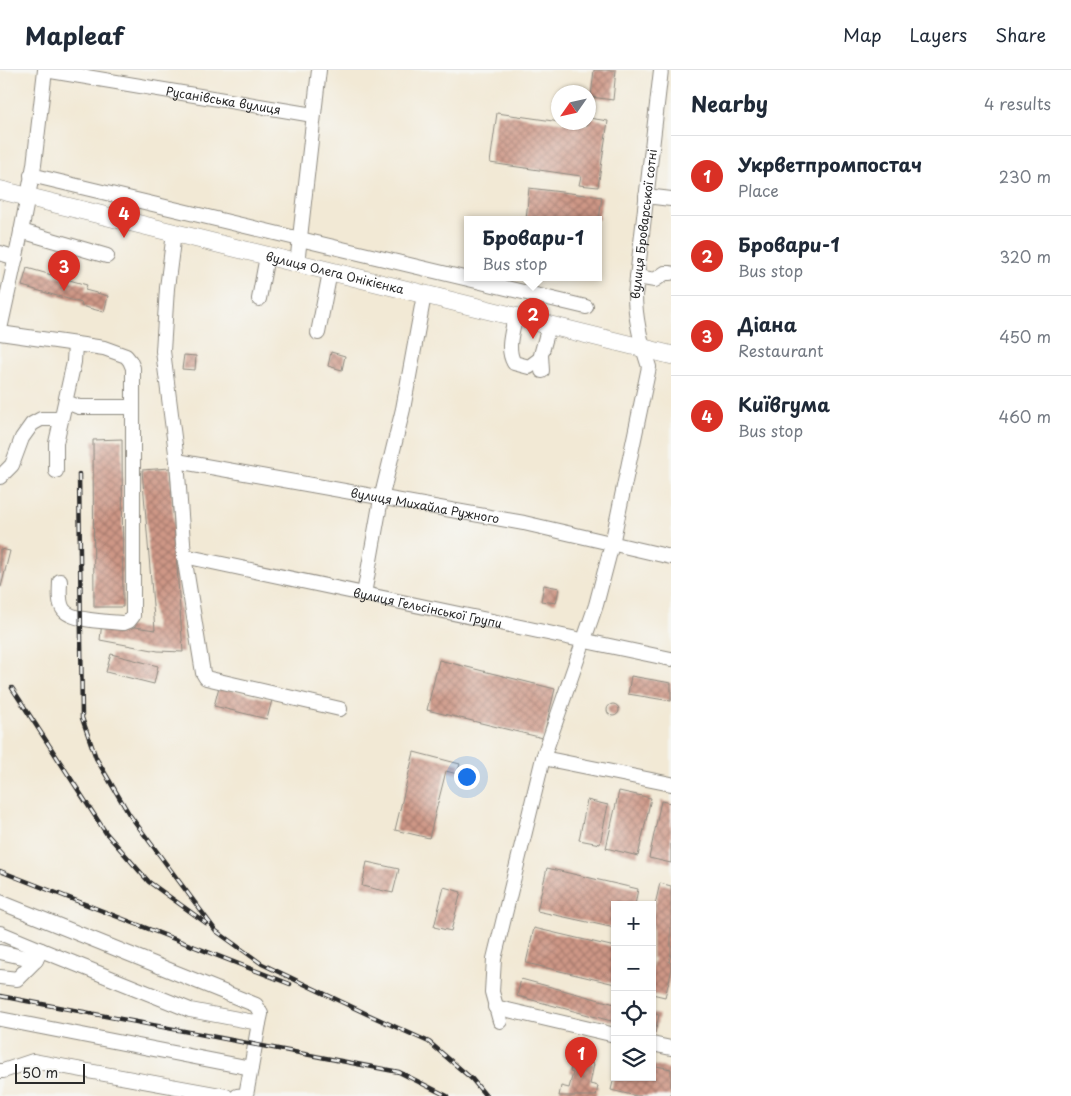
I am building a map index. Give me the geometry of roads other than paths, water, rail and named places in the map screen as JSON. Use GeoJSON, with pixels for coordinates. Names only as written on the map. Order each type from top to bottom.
{"type":"FeatureCollection","features":[{"type":"Feature","properties":{"kind":"main road","name":"вулиця Олега Онікієнка"},"geometry":{"type":"LineString","coordinates":[[0,190],[549,326],[671,354]]}},
{"type":"Feature","properties":{"kind":"street","name":"Русанівська вулиця"},"geometry":{"type":"LineString","coordinates":[[45,70],[313,115]]}},
{"type":"Feature","properties":{"kind":"street"},"geometry":{"type":"LineString","coordinates":[[45,70],[34,165],[0,331],[104,348],[126,356],[130,361],[133,368],[132,616],[129,622],[124,624],[86,619],[66,612],[60,604],[60,581]]}},
{"type":"Feature","properties":{"kind":"street"},"geometry":{"type":"LineString","coordinates":[[297,264],[319,70]]}},
{"type":"Feature","properties":{"kind":"street","name":"вулиця Броварської сотні"},"geometry":{"type":"LineString","coordinates":[[500,1021],[492,992],[494,959],[543,758],[596,605],[612,544],[649,367],[635,314],[637,277],[662,70]]}},
{"type":"Feature","properties":{"kind":"street"},"geometry":{"type":"LineString","coordinates":[[31,175],[464,278]]}},
{"type":"Feature","properties":{"kind":"street"},"geometry":{"type":"LineString","coordinates":[[646,196],[671,199]]}},
{"type":"Feature","properties":{"kind":"street"},"geometry":{"type":"LineString","coordinates":[[21,231],[107,256]]}},
{"type":"Feature","properties":{"kind":"street"},"geometry":{"type":"LineString","coordinates":[[174,233],[167,288],[163,351],[177,461],[184,556],[203,673],[206,678],[340,709]]}},
{"type":"Feature","properties":{"kind":"street"},"geometry":{"type":"LineString","coordinates":[[0,253],[16,258]]}},
{"type":"Feature","properties":{"kind":"street"},"geometry":{"type":"LineString","coordinates":[[258,299],[266,256]]}},
{"type":"Feature","properties":{"kind":"street"},"geometry":{"type":"LineString","coordinates":[[318,333],[330,272]]}},
{"type":"Feature","properties":{"kind":"street"},"geometry":{"type":"LineString","coordinates":[[637,277],[655,280],[665,273],[670,273]]}},
{"type":"Feature","properties":{"kind":"street"},"geometry":{"type":"LineString","coordinates":[[475,281],[586,307]]}},
{"type":"Feature","properties":{"kind":"street"},"geometry":{"type":"LineString","coordinates":[[364,594],[381,499],[403,409],[424,295]]}},
{"type":"Feature","properties":{"kind":"street"},"geometry":{"type":"LineString","coordinates":[[515,317],[510,344],[510,357],[514,363],[529,367],[541,365],[549,326]]}},
{"type":"Feature","properties":{"kind":"street"},"geometry":{"type":"LineString","coordinates":[[56,471],[56,443],[74,362],[75,344]]}},
{"type":"Feature","properties":{"kind":"street"},"geometry":{"type":"LineString","coordinates":[[66,402],[79,407],[132,408]]}},
{"type":"Feature","properties":{"kind":"street"},"geometry":{"type":"LineString","coordinates":[[0,477],[12,465],[22,438],[32,424],[41,419],[61,419]]}},
{"type":"Feature","properties":{"kind":"street","name":"вулиця Михайла Ружного"},"geometry":{"type":"LineString","coordinates":[[177,461],[381,499],[524,523],[671,558]]}},
{"type":"Feature","properties":{"kind":"street","name":"вулиця Гельсінської Групи"},"geometry":{"type":"LineString","coordinates":[[184,556],[671,659]]}},
{"type":"Feature","properties":{"kind":"street"},"geometry":{"type":"LineString","coordinates":[[543,758],[671,784]]}},
{"type":"Feature","properties":{"kind":"street"},"geometry":{"type":"LineString","coordinates":[[0,902],[256,1005],[261,1014],[246,1095],[237,1096]]}},
{"type":"Feature","properties":{"kind":"street"},"geometry":{"type":"LineString","coordinates":[[0,933],[39,955],[190,1010],[259,1023]]}},
{"type":"Feature","properties":{"kind":"street"},"geometry":{"type":"LineString","coordinates":[[0,952],[39,955]]}},
{"type":"Feature","properties":{"kind":"street"},"geometry":{"type":"LineString","coordinates":[[0,976],[17,979],[39,955]]}},
{"type":"Feature","properties":{"kind":"street"},"geometry":{"type":"LineString","coordinates":[[495,1007],[611,1034]]}},
{"type":"Feature","properties":{"kind":"street"},"geometry":{"type":"LineString","coordinates":[[0,1019],[251,1068]]}},
{"type":"Feature","properties":{"kind":"street"},"geometry":{"type":"LineString","coordinates":[[656,1045],[671,1048]]}},
{"type":"Feature","properties":{"kind":"street"},"geometry":{"type":"LineString","coordinates":[[0,1071],[3,1072],[33,1061],[226,1096]]}},
{"type":"Feature","properties":{"kind":"railway"},"geometry":{"type":"LineString","coordinates":[[79,474],[82,718],[96,758],[129,814],[216,931],[262,964],[429,1042],[472,1079],[486,1096]]}},
{"type":"Feature","properties":{"kind":"railway"},"geometry":{"type":"LineString","coordinates":[[12,688],[106,833],[149,882],[206,923]]}},
{"type":"Feature","properties":{"kind":"railway"},"geometry":{"type":"LineString","coordinates":[[0,871],[290,984]]}},
{"type":"Feature","properties":{"kind":"railway"},"geometry":{"type":"LineString","coordinates":[[0,996],[399,1072],[447,1096]]}},
{"type":"Feature","properties":{"kind":"place","name":"Київгума"},"geometry":{"type":"Point","coordinates":[124,238]}},
{"type":"Feature","properties":{"kind":"place","name":"Діана"},"geometry":{"type":"Point","coordinates":[64,291]}},
{"type":"Feature","properties":{"kind":"place","name":"Бровари-1"},"geometry":{"type":"Point","coordinates":[533,339]}},
{"type":"Feature","properties":{"kind":"place","name":"Укрветпромпостач"},"geometry":{"type":"Point","coordinates":[581,1078]}}]}
